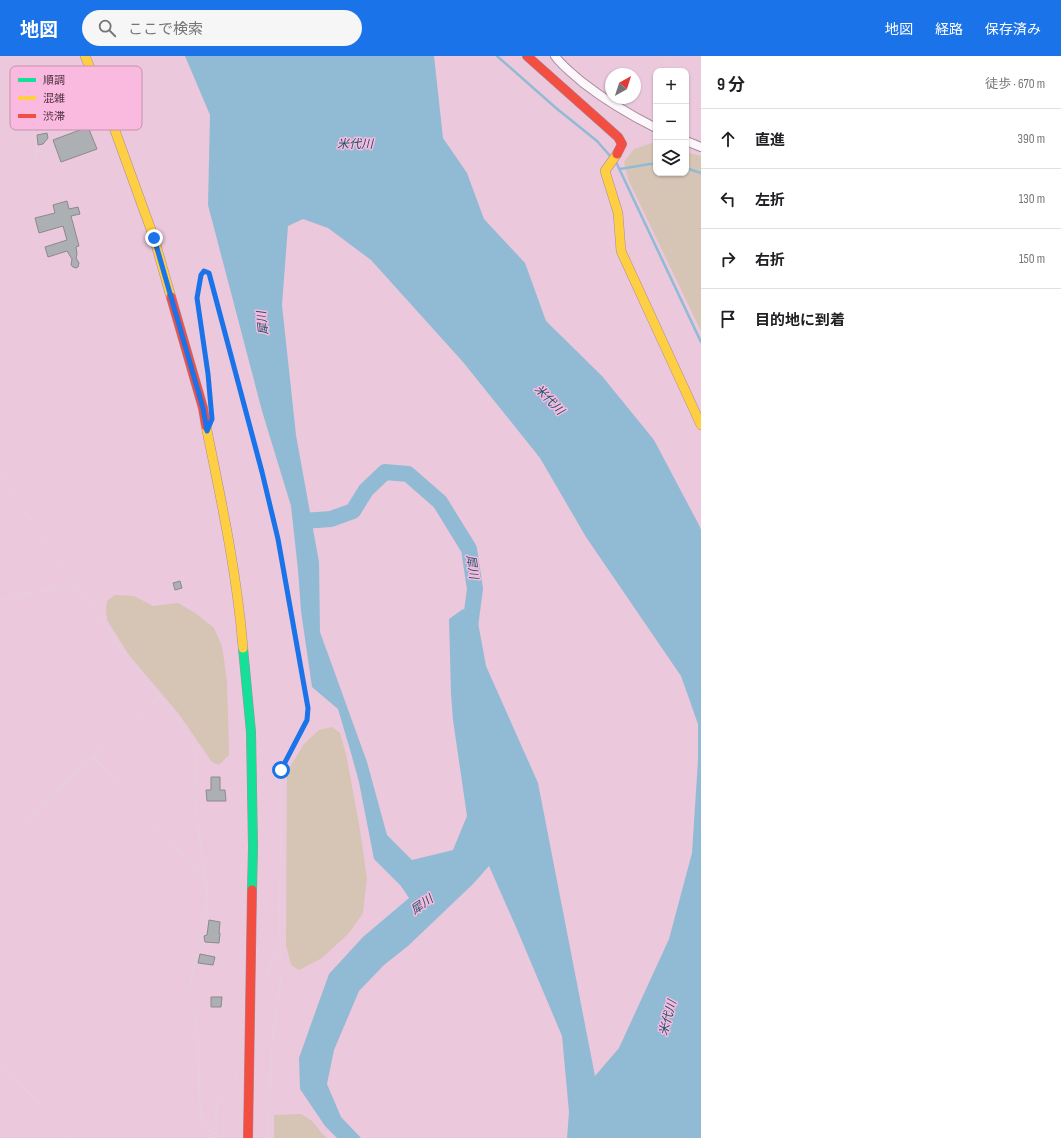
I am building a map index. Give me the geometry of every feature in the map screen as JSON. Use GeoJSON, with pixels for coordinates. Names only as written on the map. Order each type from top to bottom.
{"type":"FeatureCollection","features":[{"type":"Feature","properties":{"kind":"street"},"geometry":{"type":"LineString","coordinates":[[85,56],[89,66]]}},
{"type":"Feature","properties":{"kind":"street"},"geometry":{"type":"LineString","coordinates":[[527,56],[618,137],[622,144],[620,151],[610,162],[605,171],[618,214],[621,251],[701,425]]}},
{"type":"Feature","properties":{"kind":"street"},"geometry":{"type":"LineString","coordinates":[[555,56],[570,72],[601,96],[629,114],[653,126]]}},
{"type":"Feature","properties":{"kind":"street"},"geometry":{"type":"LineString","coordinates":[[115,130],[154,238],[203,408],[225,521],[241,622],[251,732],[253,847],[248,1138]]}},
{"type":"Feature","properties":{"kind":"street"},"geometry":{"type":"LineString","coordinates":[[689,142],[701,147]]}},
{"type":"Feature","properties":{"kind":"path"},"geometry":{"type":"LineString","coordinates":[[18,56],[20,66]]}},
{"type":"Feature","properties":{"kind":"path"},"geometry":{"type":"LineString","coordinates":[[663,56],[677,68]]}},
{"type":"Feature","properties":{"kind":"path"},"geometry":{"type":"LineString","coordinates":[[689,78],[701,88]]}},
{"type":"Feature","properties":{"kind":"path"},"geometry":{"type":"LineString","coordinates":[[0,198],[33,161],[37,153],[34,130]]}},
{"type":"Feature","properties":{"kind":"path"},"geometry":{"type":"LineString","coordinates":[[209,389],[197,298],[201,275],[204,271],[209,273],[260,464],[278,539],[308,708],[307,720],[281,770],[278,925],[282,972],[272,1042],[268,1138]]}},
{"type":"Feature","properties":{"kind":"path"},"geometry":{"type":"LineString","coordinates":[[0,471],[6,485],[22,511],[62,568],[90,603],[122,651],[159,696],[193,742],[197,755],[194,795],[207,892],[206,912],[189,995],[197,1019],[200,1107],[203,1120],[213,1138]]}},
{"type":"Feature","properties":{"kind":"path"},"geometry":{"type":"LineString","coordinates":[[0,599],[75,584]]}},
{"type":"Feature","properties":{"kind":"path"},"geometry":{"type":"LineString","coordinates":[[0,844],[159,696]]}},
{"type":"Feature","properties":{"kind":"path"},"geometry":{"type":"LineString","coordinates":[[94,757],[190,862],[205,876]]}},
{"type":"Feature","properties":{"kind":"path"},"geometry":{"type":"LineString","coordinates":[[0,1062],[71,1138]]}},
{"type":"Feature","properties":{"kind":"shaded area"},"geometry":{"type":"Polygon","coordinates":[[[653,143],[653,176],[689,176],[689,153],[701,156],[701,331],[628,179],[624,162],[634,149],[653,143]]]}},
{"type":"Feature","properties":{"kind":"shaded area"},"geometry":{"type":"Polygon","coordinates":[[[115,595],[134,596],[153,606],[178,603],[195,613],[214,628],[222,646],[227,681],[229,755],[219,765],[212,762],[179,714],[129,655],[107,620],[107,601],[115,595]]]}},
{"type":"Feature","properties":{"kind":"shaded area"},"geometry":{"type":"Polygon","coordinates":[[[332,727],[340,733],[346,754],[359,824],[367,878],[363,913],[349,933],[322,958],[299,970],[291,965],[286,945],[287,772],[304,744],[319,730],[332,727]]]}},
{"type":"Feature","properties":{"kind":"shaded area"},"geometry":{"type":"Polygon","coordinates":[[[301,1114],[312,1121],[327,1138],[274,1138],[274,1115],[301,1114]]]}},
{"type":"Feature","properties":{"kind":"water","name":"米代川"},"geometry":{"type":"Polygon","coordinates":[[[185,56],[434,56],[443,138],[467,173],[484,219],[525,263],[546,321],[602,376],[654,440],[699,525],[701,530],[701,1138],[567,1138],[569,1112],[562,1036],[489,866],[473,884],[408,946],[384,965],[359,991],[334,1050],[327,1084],[341,1117],[361,1138],[337,1138],[325,1126],[300,1089],[299,1058],[329,974],[363,937],[409,898],[401,886],[374,859],[359,782],[338,709],[312,687],[301,611],[291,506],[262,411],[208,205],[210,115],[185,56]],[[303,219],[288,226],[282,305],[296,435],[319,562],[320,632],[367,762],[387,835],[412,860],[453,850],[467,816],[453,720],[449,619],[463,609],[477,617],[486,666],[538,783],[595,1076],[619,1048],[669,939],[692,853],[698,760],[698,724],[681,676],[586,537],[540,458],[463,362],[371,260],[328,228],[303,219]]]}},
{"type":"Feature","properties":{"kind":"building"},"geometry":{"type":"Polygon","coordinates":[[[80,130],[89,130],[97,149],[61,162],[53,140],[80,130]]]}},
{"type":"Feature","properties":{"kind":"building"},"geometry":{"type":"Polygon","coordinates":[[[47,133],[48,138],[43,144],[38,145],[37,135],[47,133]]]}},
{"type":"Feature","properties":{"kind":"building"},"geometry":{"type":"Polygon","coordinates":[[[67,201],[69,209],[78,207],[80,214],[71,216],[79,246],[76,247],[76,258],[79,263],[78,267],[76,268],[71,265],[72,259],[67,251],[48,257],[45,247],[67,240],[63,226],[39,233],[35,218],[55,213],[53,205],[67,201]]]}},
{"type":"Feature","properties":{"kind":"building"},"geometry":{"type":"Polygon","coordinates":[[[180,581],[182,588],[175,590],[173,583],[180,581]]]}},
{"type":"Feature","properties":{"kind":"building"},"geometry":{"type":"Polygon","coordinates":[[[211,777],[220,777],[220,790],[225,790],[226,801],[207,801],[206,790],[211,790],[211,777]]]}},
{"type":"Feature","properties":{"kind":"building"},"geometry":{"type":"Polygon","coordinates":[[[209,920],[220,922],[219,943],[205,942],[204,936],[207,935],[209,920]]]}},
{"type":"Feature","properties":{"kind":"building"},"geometry":{"type":"Polygon","coordinates":[[[200,954],[215,957],[213,965],[198,963],[200,954]]]}},
{"type":"Feature","properties":{"kind":"building"},"geometry":{"type":"Polygon","coordinates":[[[211,997],[222,997],[221,1007],[211,1007],[211,997]]]}},
{"type":"Feature","properties":{"kind":"waterway"},"geometry":{"type":"LineString","coordinates":[[497,56],[556,108],[597,141],[611,157]]}},
{"type":"Feature","properties":{"kind":"waterway"},"geometry":{"type":"LineString","coordinates":[[616,162],[701,342]]}},
{"type":"Feature","properties":{"kind":"waterway"},"geometry":{"type":"LineString","coordinates":[[620,169],[653,164]]}},
{"type":"Feature","properties":{"kind":"waterway"},"geometry":{"type":"LineString","coordinates":[[689,169],[701,173]]}},
{"type":"Feature","properties":{"kind":"waterway","name":"犀川"},"geometry":{"type":"LineString","coordinates":[[300,508],[303,521],[331,519],[353,511],[366,490],[385,472],[408,474],[440,502],[469,549],[475,589],[469,634]]}},
{"type":"Feature","properties":{"kind":"traffic: fast"},"geometry":{"type":"LineString","coordinates":[[243,648],[251,732],[253,847],[252,890]]}},
{"type":"Feature","properties":{"kind":"traffic: slow"},"geometry":{"type":"LineString","coordinates":[[85,56],[89,66]]}},
{"type":"Feature","properties":{"kind":"traffic: slow"},"geometry":{"type":"LineString","coordinates":[[115,130],[154,238],[171,297]]}},
{"type":"Feature","properties":{"kind":"traffic: slow"},"geometry":{"type":"LineString","coordinates":[[617,154],[605,171],[618,213],[621,251],[701,425]]}},
{"type":"Feature","properties":{"kind":"traffic: slow"},"geometry":{"type":"LineString","coordinates":[[206,426],[233,564],[243,648]]}},
{"type":"Feature","properties":{"kind":"traffic: jam"},"geometry":{"type":"LineString","coordinates":[[527,56],[618,137],[622,144],[617,154]]}},
{"type":"Feature","properties":{"kind":"traffic: jam"},"geometry":{"type":"LineString","coordinates":[[171,297],[203,408],[206,426]]}},
{"type":"Feature","properties":{"kind":"traffic: jam"},"geometry":{"type":"LineString","coordinates":[[248,1138],[252,890]]}},
{"type":"Feature","properties":{"kind":"route"},"geometry":{"type":"LineString","coordinates":[[154,238],[203,408],[207,431],[212,419],[208,374],[197,298],[201,275],[204,271],[209,273],[262,472],[278,539],[308,708],[307,720],[281,770]]}}]}
